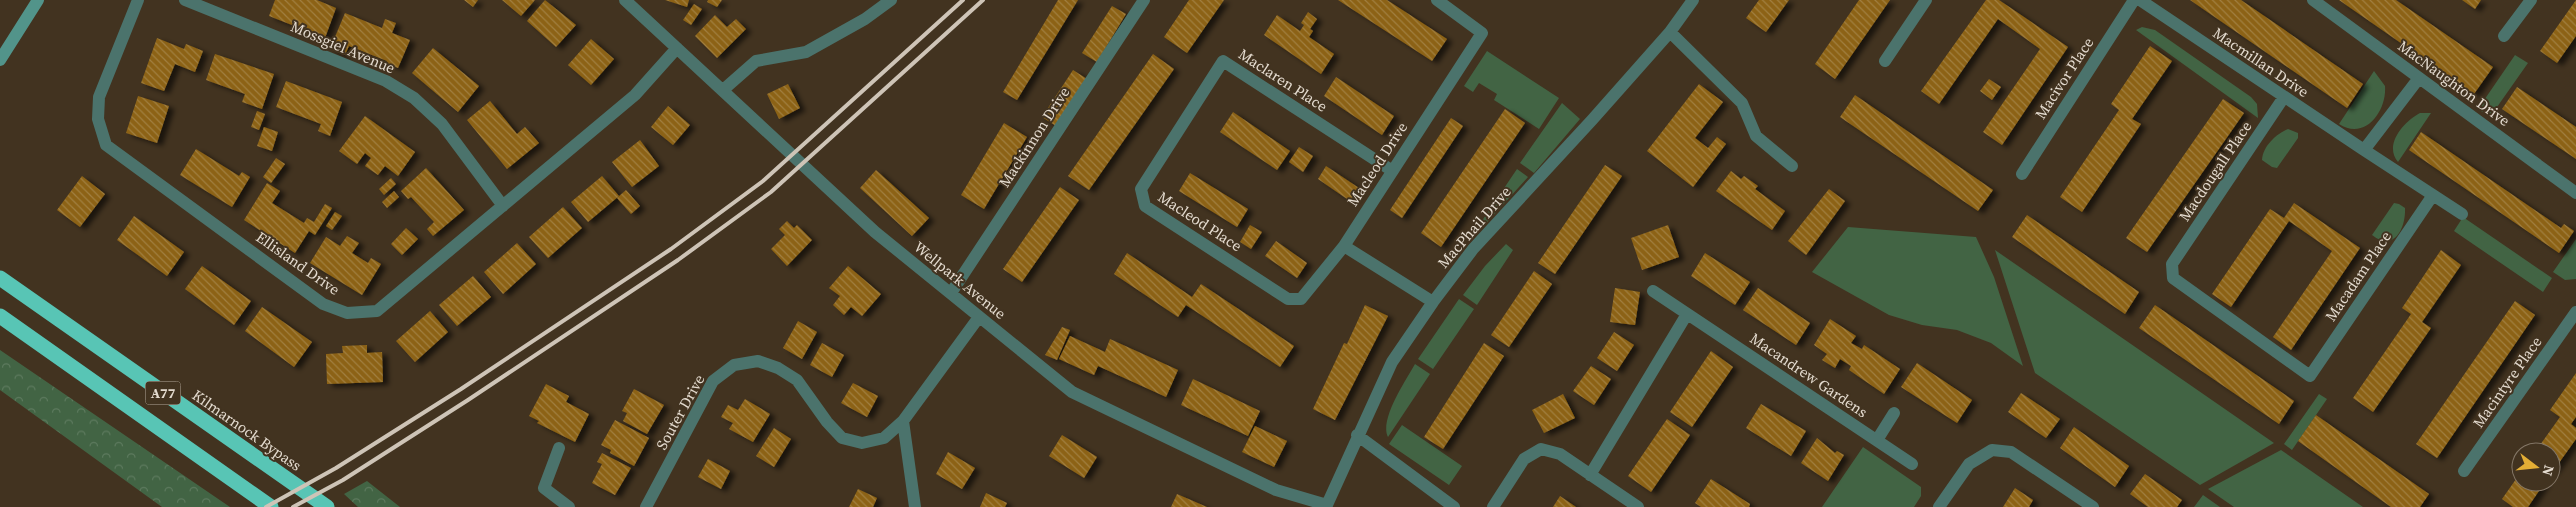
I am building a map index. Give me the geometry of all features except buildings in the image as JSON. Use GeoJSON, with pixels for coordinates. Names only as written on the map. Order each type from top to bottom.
{"type":"FeatureCollection","features":[{"type":"Feature","properties":{"kind":"highway","name":"Kilmarnock Bypass"},"geometry":{"type":"LineString","coordinates":[[0,278],[326,507]]}},
{"type":"Feature","properties":{"kind":"highway","name":"A77"},"geometry":{"type":"LineString","coordinates":[[0,316],[271,507]]}},
{"type":"Feature","properties":{"kind":"main road"},"geometry":{"type":"LineString","coordinates":[[0,60],[38,0]]}},
{"type":"Feature","properties":{"kind":"street","name":"Ellisland Drive"},"geometry":{"type":"LineString","coordinates":[[138,0],[99,98],[98,119],[106,145],[323,304],[347,313],[377,311],[635,95],[677,48]]}},
{"type":"Feature","properties":{"kind":"street","name":"Mossgiel Avenue"},"geometry":{"type":"LineString","coordinates":[[185,0],[386,81],[414,98],[442,124],[503,206]]}},
{"type":"Feature","properties":{"kind":"street","name":"Wellpark Avenue"},"geometry":{"type":"LineString","coordinates":[[625,0],[875,232],[1072,392],[1267,486],[1326,506]]}},
{"type":"Feature","properties":{"kind":"street"},"geometry":{"type":"LineString","coordinates":[[723,90],[739,73],[756,61],[806,52],[865,19],[891,0]]}},
{"type":"Feature","properties":{"kind":"street","name":"Mackinnon Drive"},"geometry":{"type":"LineString","coordinates":[[951,293],[1144,0]]}},
{"type":"Feature","properties":{"kind":"street","name":"Macleod Drive"},"geometry":{"type":"LineString","coordinates":[[1288,299],[1301,299],[1344,246],[1482,33],[1437,0]]}},
{"type":"Feature","properties":{"kind":"street","name":"MacPhail Drive"},"geometry":{"type":"LineString","coordinates":[[1326,506],[1392,362],[1433,302],[1473,249],[1670,32],[1693,0]]}},
{"type":"Feature","properties":{"kind":"street"},"geometry":{"type":"LineString","coordinates":[[1885,61],[1926,0]]}},
{"type":"Feature","properties":{"kind":"street","name":"Macivor Place"},"geometry":{"type":"LineString","coordinates":[[2022,174],[2134,0]]}},
{"type":"Feature","properties":{"kind":"street","name":"Macmillan Drive"},"geometry":{"type":"LineString","coordinates":[[2140,0],[2462,214]]}},
{"type":"Feature","properties":{"kind":"street","name":"MacNaughton Drive"},"geometry":{"type":"LineString","coordinates":[[2313,0],[2576,193]]}},
{"type":"Feature","properties":{"kind":"street"},"geometry":{"type":"LineString","coordinates":[[2504,36],[2531,0]]}},
{"type":"Feature","properties":{"kind":"street"},"geometry":{"type":"LineString","coordinates":[[1670,32],[1742,103],[1756,136],[1792,166]]}},
{"type":"Feature","properties":{"kind":"street","name":"Maclaren Place"},"geometry":{"type":"LineString","coordinates":[[1180,126],[1222,61],[1392,170]]}},
{"type":"Feature","properties":{"kind":"street"},"geometry":{"type":"LineString","coordinates":[[2364,150],[2419,78]]}},
{"type":"Feature","properties":{"kind":"street","name":"Macdougall Place"},"geometry":{"type":"LineString","coordinates":[[2284,97],[2172,264],[2173,278],[2310,376]]}},
{"type":"Feature","properties":{"kind":"street","name":"Macleod Place"},"geometry":{"type":"LineString","coordinates":[[1180,126],[1141,189],[1144,206],[1288,299]]}},
{"type":"Feature","properties":{"kind":"street","name":"Macadam Place"},"geometry":{"type":"LineString","coordinates":[[2310,376],[2434,196]]}},
{"type":"Feature","properties":{"kind":"street"},"geometry":{"type":"LineString","coordinates":[[1344,246],[1433,302]]}},
{"type":"Feature","properties":{"kind":"street","name":"Macandrew Gardens"},"geometry":{"type":"LineString","coordinates":[[1653,291],[1912,464]]}},
{"type":"Feature","properties":{"kind":"street","name":"Macintyre Place"},"geometry":{"type":"LineString","coordinates":[[2464,471],[2576,312]]}},
{"type":"Feature","properties":{"kind":"street"},"geometry":{"type":"LineString","coordinates":[[1590,475],[1688,314]]}},
{"type":"Feature","properties":{"kind":"street","name":"Souter Drive"},"geometry":{"type":"LineString","coordinates":[[646,507],[713,381],[734,365],[758,361],[778,368],[797,380],[827,422],[842,438],[862,443],[884,438],[903,421],[979,317]]}},
{"type":"Feature","properties":{"kind":"street"},"geometry":{"type":"LineString","coordinates":[[1876,440],[1894,413]]}},
{"type":"Feature","properties":{"kind":"street"},"geometry":{"type":"LineString","coordinates":[[903,421],[915,507]]}},
{"type":"Feature","properties":{"kind":"street"},"geometry":{"type":"LineString","coordinates":[[1357,436],[1454,507]]}},
{"type":"Feature","properties":{"kind":"street"},"geometry":{"type":"LineString","coordinates":[[559,448],[544,488],[569,507]]}},
{"type":"Feature","properties":{"kind":"street"},"geometry":{"type":"LineString","coordinates":[[1493,507],[1524,459],[1541,449],[1560,454],[1638,507]]}},
{"type":"Feature","properties":{"kind":"street"},"geometry":{"type":"LineString","coordinates":[[1939,507],[1970,464],[1992,450],[2011,452],[2093,507]]}},
{"type":"Feature","properties":{"kind":"green space"},"geometry":{"type":"Polygon","coordinates":[[[2142,27],[2155,30],[2251,97],[2257,104],[2258,118],[2136,30],[2142,27]]]}},
{"type":"Feature","properties":{"kind":"green space"},"geometry":{"type":"Polygon","coordinates":[[[1487,51],[1559,98],[1539,129],[1494,100],[1497,94],[1479,83],[1473,92],[1464,86],[1487,51]]]}},
{"type":"Feature","properties":{"kind":"green space"},"geometry":{"type":"Polygon","coordinates":[[[2515,55],[2528,63],[2490,117],[2478,109],[2515,55]]]}},
{"type":"Feature","properties":{"kind":"green space"},"geometry":{"type":"Polygon","coordinates":[[[2374,71],[2385,86],[2385,96],[2378,113],[2366,126],[2357,129],[2339,124],[2374,71]]]}},
{"type":"Feature","properties":{"kind":"green space"},"geometry":{"type":"Polygon","coordinates":[[[1562,103],[1580,119],[1534,173],[1520,163],[1562,103]]]}},
{"type":"Feature","properties":{"kind":"green space"},"geometry":{"type":"Polygon","coordinates":[[[2420,113],[2431,113],[2398,162],[2394,155],[2394,141],[2402,127],[2420,113]]]}},
{"type":"Feature","properties":{"kind":"green space"},"geometry":{"type":"Polygon","coordinates":[[[2288,129],[2298,133],[2298,138],[2277,168],[2272,167],[2262,160],[2265,150],[2275,137],[2288,129]]]}},
{"type":"Feature","properties":{"kind":"green space"},"geometry":{"type":"Polygon","coordinates":[[[1517,169],[1528,177],[1469,240],[1517,169]]]}},
{"type":"Feature","properties":{"kind":"green space"},"geometry":{"type":"Polygon","coordinates":[[[2394,203],[2405,208],[2401,230],[2392,240],[2380,240],[2372,235],[2394,203]]]}},
{"type":"Feature","properties":{"kind":"green space"},"geometry":{"type":"Polygon","coordinates":[[[2463,217],[2552,278],[2543,292],[2454,231],[2463,217]]]}},
{"type":"Feature","properties":{"kind":"green space"},"geometry":{"type":"Polygon","coordinates":[[[1848,227],[1976,237],[1994,277],[2023,366],[1991,343],[1957,330],[1922,325],[1889,315],[1812,272],[1848,227]]]}},
{"type":"Feature","properties":{"kind":"green space"},"geometry":{"type":"Polygon","coordinates":[[[2576,239],[2576,279],[2565,280],[2553,272],[2576,239]]]}},
{"type":"Feature","properties":{"kind":"green space"},"geometry":{"type":"Polygon","coordinates":[[[1506,244],[1513,250],[1477,305],[1463,295],[1485,266],[1506,244]]]}},
{"type":"Feature","properties":{"kind":"green space"},"geometry":{"type":"Polygon","coordinates":[[[1995,250],[2274,443],[2200,485],[2035,373],[1995,250]]]}},
{"type":"Feature","properties":{"kind":"green space"},"geometry":{"type":"Polygon","coordinates":[[[1459,299],[1474,309],[1433,369],[1418,359],[1459,299]]]}},
{"type":"Feature","properties":{"kind":"green space"},"geometry":{"type":"Polygon","coordinates":[[[0,350],[230,507],[162,507],[0,390],[0,350]]]}},
{"type":"Feature","properties":{"kind":"green space"},"geometry":{"type":"Polygon","coordinates":[[[1415,364],[1430,374],[1388,437],[1386,430],[1390,411],[1415,364]]]}},
{"type":"Feature","properties":{"kind":"green space"},"geometry":{"type":"Polygon","coordinates":[[[2319,394],[2327,399],[2292,450],[2284,444],[2319,394]]]}},
{"type":"Feature","properties":{"kind":"green space"},"geometry":{"type":"Polygon","coordinates":[[[1402,425],[1462,466],[1449,485],[1389,444],[1402,425]]]}},
{"type":"Feature","properties":{"kind":"green space"},"geometry":{"type":"Polygon","coordinates":[[[1863,447],[1921,487],[1921,496],[1914,507],[1822,507],[1863,447]]]}},
{"type":"Feature","properties":{"kind":"green space"},"geometry":{"type":"Polygon","coordinates":[[[2281,450],[2363,507],[2234,507],[2208,489],[2281,450]]]}},
{"type":"Feature","properties":{"kind":"green space"},"geometry":{"type":"Polygon","coordinates":[[[367,481],[400,507],[358,507],[344,494],[367,481]]]}},
{"type":"Feature","properties":{"kind":"green space"},"geometry":{"type":"Polygon","coordinates":[[[2203,495],[2220,507],[2194,507],[2203,495]]]}},
{"type":"Feature","properties":{"kind":"railway"},"geometry":{"type":"LineString","coordinates":[[266,507],[336,468],[461,389],[671,249],[763,181],[963,0]]}},
{"type":"Feature","properties":{"kind":"railway"},"geometry":{"type":"LineString","coordinates":[[293,507],[343,480],[468,400],[678,260],[771,192],[983,0]]}}]}
